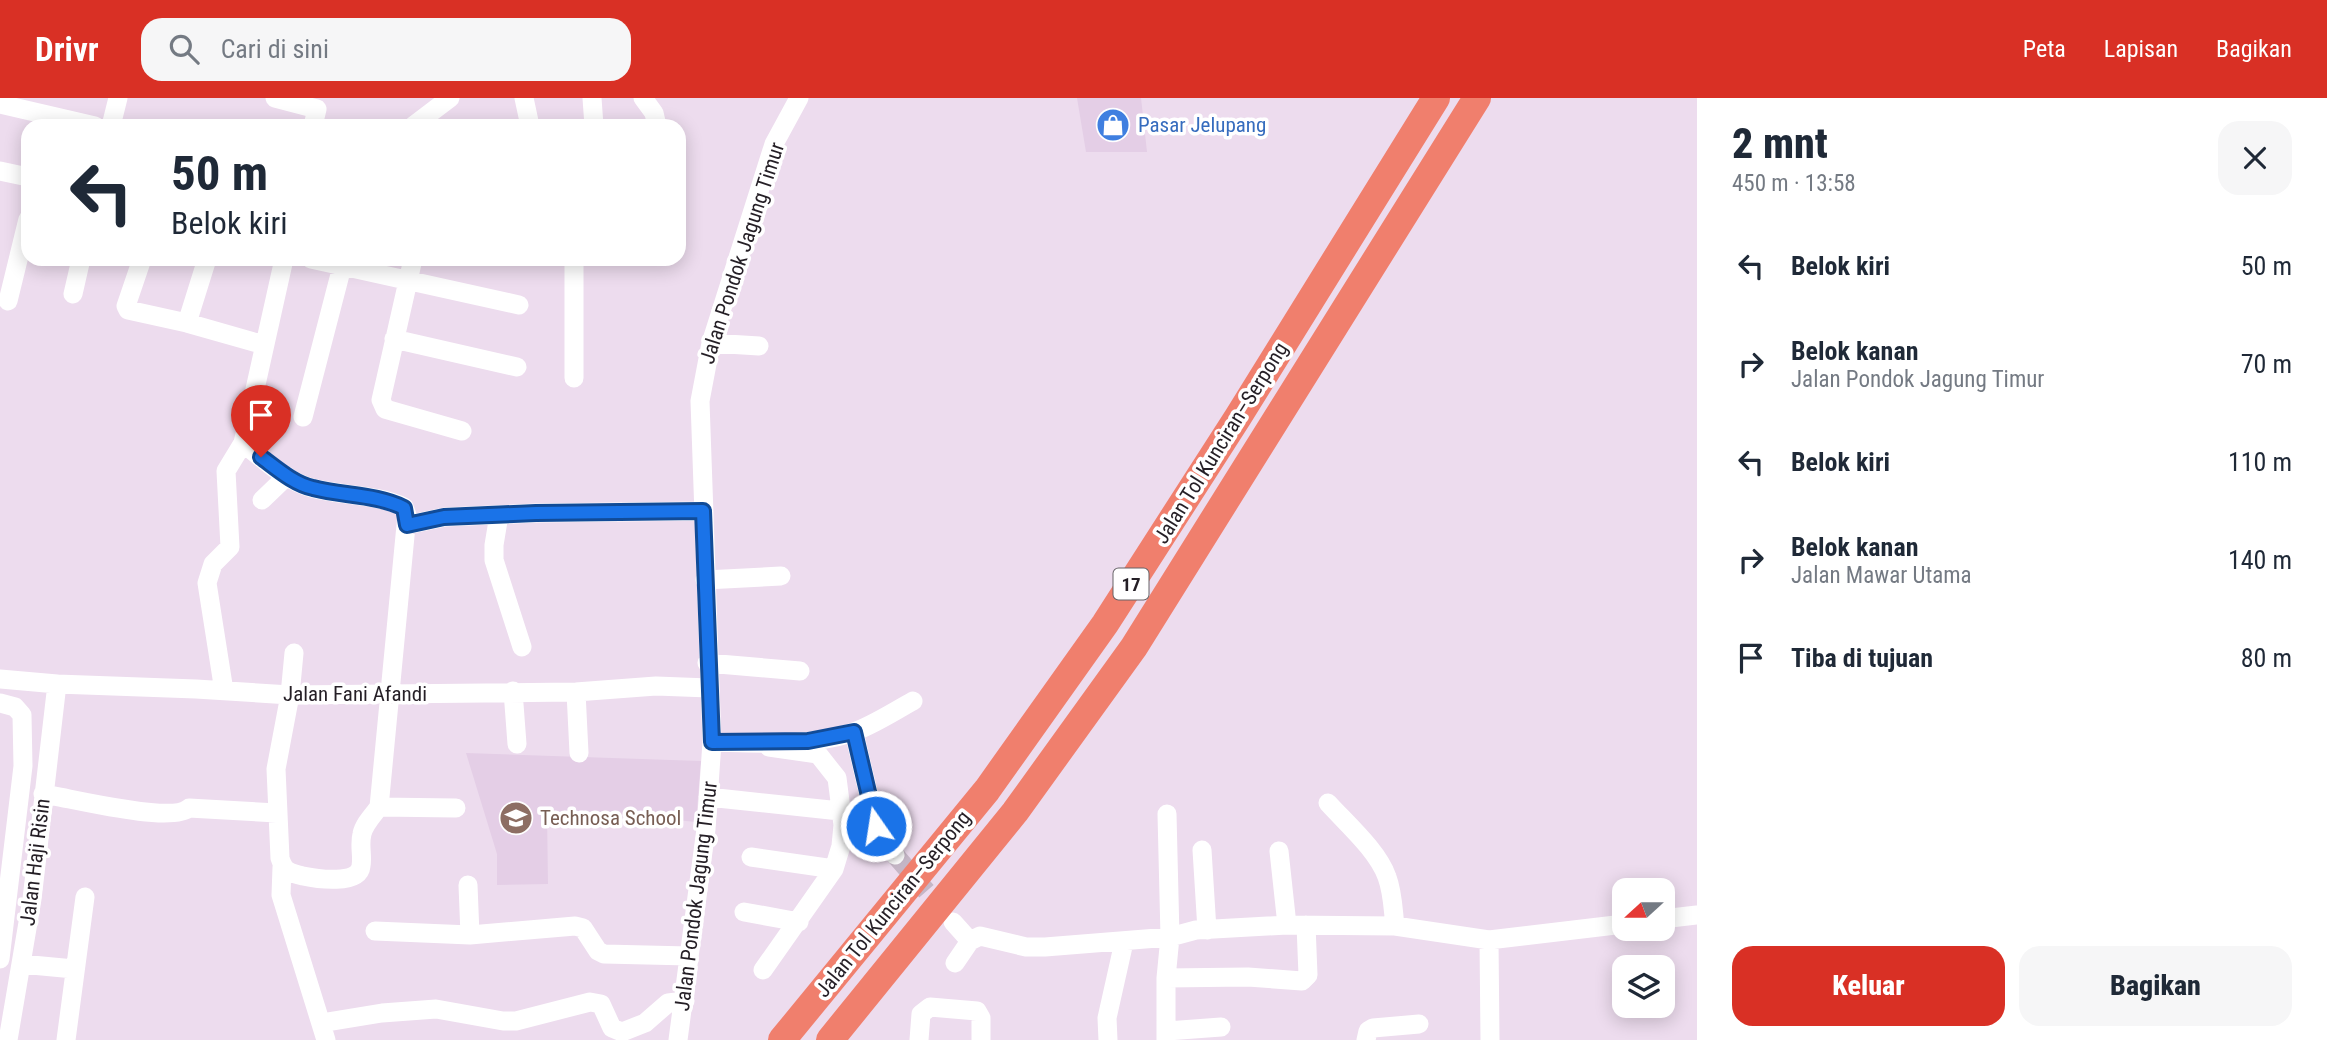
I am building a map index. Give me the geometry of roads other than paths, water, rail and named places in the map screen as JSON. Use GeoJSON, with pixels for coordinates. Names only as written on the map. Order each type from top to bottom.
{"type":"FeatureCollection","features":[{"type":"Feature","properties":{"kind":"highway","name":"Jalan Tol Kunciran–Serpong"},"geometry":{"type":"LineString","coordinates":[[782,1040],[987,790],[1105,624],[1238,417],[1436,98]]}},
{"type":"Feature","properties":{"kind":"highway","name":"Jalan Tol Kunciran–Serpong"},"geometry":{"type":"LineString","coordinates":[[830,1040],[1015,812],[1134,647],[1477,98]]}},
{"type":"Feature","properties":{"kind":"street"},"geometry":{"type":"LineString","coordinates":[[113,119],[118,98]]}},
{"type":"Feature","properties":{"kind":"street"},"geometry":{"type":"LineString","coordinates":[[275,98],[320,111]]}},
{"type":"Feature","properties":{"kind":"street"},"geometry":{"type":"LineString","coordinates":[[422,119],[450,98]]}},
{"type":"Feature","properties":{"kind":"street"},"geometry":{"type":"LineString","coordinates":[[524,98],[526,119]]}},
{"type":"Feature","properties":{"kind":"street"},"geometry":{"type":"LineString","coordinates":[[592,98],[594,119]]}},
{"type":"Feature","properties":{"kind":"street"},"geometry":{"type":"LineString","coordinates":[[643,98],[655,119]]}},
{"type":"Feature","properties":{"kind":"street"},"geometry":{"type":"LineString","coordinates":[[0,104],[64,119]]}},
{"type":"Feature","properties":{"kind":"street","name":"Jalan Pondok Jagung Timur"},"geometry":{"type":"LineString","coordinates":[[678,1040],[685,1001],[712,742],[700,401],[711,343],[774,144],[795,105]]}},
{"type":"Feature","properties":{"kind":"street"},"geometry":{"type":"LineString","coordinates":[[0,171],[21,176]]}},
{"type":"Feature","properties":{"kind":"street"},"geometry":{"type":"LineString","coordinates":[[8,301],[21,248]]}},
{"type":"Feature","properties":{"kind":"street"},"geometry":{"type":"LineString","coordinates":[[73,294],[79,266]]}},
{"type":"Feature","properties":{"kind":"street"},"geometry":{"type":"LineString","coordinates":[[140,266],[126,306],[128,310],[187,323],[264,345]]}},
{"type":"Feature","properties":{"kind":"street"},"geometry":{"type":"LineString","coordinates":[[187,323],[204,266]]}},
{"type":"Feature","properties":{"kind":"street"},"geometry":{"type":"LineString","coordinates":[[224,691],[207,583],[213,564],[230,547],[226,471],[243,443],[282,266]]}},
{"type":"Feature","properties":{"kind":"street"},"geometry":{"type":"LineString","coordinates":[[303,417],[342,266]]}},
{"type":"Feature","properties":{"kind":"street"},"geometry":{"type":"LineString","coordinates":[[355,266],[519,305]]}},
{"type":"Feature","properties":{"kind":"street"},"geometry":{"type":"LineString","coordinates":[[412,266],[381,400],[385,410],[462,431]]}},
{"type":"Feature","properties":{"kind":"street"},"geometry":{"type":"LineString","coordinates":[[574,266],[574,378]]}},
{"type":"Feature","properties":{"kind":"street"},"geometry":{"type":"LineString","coordinates":[[394,339],[517,367]]}},
{"type":"Feature","properties":{"kind":"street"},"geometry":{"type":"LineString","coordinates":[[711,343],[759,346]]}},
{"type":"Feature","properties":{"kind":"street"},"geometry":{"type":"LineString","coordinates":[[243,443],[287,476],[311,488],[361,495],[397,504],[404,508],[407,525],[379,807],[362,830],[362,869],[354,877],[344,879],[309,877],[288,872],[282,867]]}},
{"type":"Feature","properties":{"kind":"street"},"geometry":{"type":"LineString","coordinates":[[262,500],[287,476]]}},
{"type":"Feature","properties":{"kind":"street"},"geometry":{"type":"LineString","coordinates":[[407,525],[444,517],[703,511]]}},
{"type":"Feature","properties":{"kind":"street"},"geometry":{"type":"LineString","coordinates":[[499,515],[494,560],[522,647]]}},
{"type":"Feature","properties":{"kind":"street"},"geometry":{"type":"LineString","coordinates":[[705,580],[781,576]]}},
{"type":"Feature","properties":{"kind":"street"},"geometry":{"type":"LineString","coordinates":[[294,653],[290,695],[276,769],[279,858],[282,867],[281,895],[324,1032],[382,1013],[436,1009],[516,1021],[596,1002],[601,1004],[612,1028],[622,1032],[645,1023],[668,1003],[685,1001]]}},
{"type":"Feature","properties":{"kind":"street"},"geometry":{"type":"LineString","coordinates":[[708,663],[800,671]]}},
{"type":"Feature","properties":{"kind":"street","name":"Jalan Fani Afandi"},"geometry":{"type":"LineString","coordinates":[[0,679],[290,695],[709,688]]}},
{"type":"Feature","properties":{"kind":"street","name":"Jalan Haji Risin"},"geometry":{"type":"LineString","coordinates":[[8,1040],[32,899],[57,684]]}},
{"type":"Feature","properties":{"kind":"street"},"geometry":{"type":"LineString","coordinates":[[513,691],[517,744]]}},
{"type":"Feature","properties":{"kind":"street"},"geometry":{"type":"LineString","coordinates":[[576,692],[579,752]]}},
{"type":"Feature","properties":{"kind":"street"},"geometry":{"type":"LineString","coordinates":[[712,742],[808,741],[854,732],[914,701]]}},
{"type":"Feature","properties":{"kind":"street"},"geometry":{"type":"LineString","coordinates":[[0,703],[15,707],[22,715],[23,766],[0,958]]}},
{"type":"Feature","properties":{"kind":"street"},"geometry":{"type":"LineString","coordinates":[[854,732],[876,826],[895,855]]}},
{"type":"Feature","properties":{"kind":"street"},"geometry":{"type":"LineString","coordinates":[[763,970],[834,869],[841,846],[843,825],[837,778],[817,754],[769,747]]}},
{"type":"Feature","properties":{"kind":"street"},"geometry":{"type":"LineString","coordinates":[[43,794],[148,814],[181,814],[189,808],[277,813]]}},
{"type":"Feature","properties":{"kind":"street"},"geometry":{"type":"LineString","coordinates":[[708,797],[840,811]]}},
{"type":"Feature","properties":{"kind":"street"},"geometry":{"type":"LineString","coordinates":[[1328,803],[1383,868],[1391,888],[1395,926]]}},
{"type":"Feature","properties":{"kind":"street"},"geometry":{"type":"LineString","coordinates":[[379,807],[456,808]]}},
{"type":"Feature","properties":{"kind":"street"},"geometry":{"type":"LineString","coordinates":[[1167,814],[1170,937],[1166,978],[1166,1036],[1221,1027]]}},
{"type":"Feature","properties":{"kind":"street"},"geometry":{"type":"LineString","coordinates":[[1202,850],[1208,929]]}},
{"type":"Feature","properties":{"kind":"street"},"geometry":{"type":"LineString","coordinates":[[1166,978],[1248,977],[1302,981],[1308,975],[1279,851]]}},
{"type":"Feature","properties":{"kind":"street"},"geometry":{"type":"LineString","coordinates":[[751,857],[834,869]]}},
{"type":"Feature","properties":{"kind":"street"},"geometry":{"type":"LineString","coordinates":[[468,885],[470,935]]}},
{"type":"Feature","properties":{"kind":"street"},"geometry":{"type":"LineString","coordinates":[[66,1040],[85,897]]}},
{"type":"Feature","properties":{"kind":"street"},"geometry":{"type":"LineString","coordinates":[[744,912],[799,922]]}},
{"type":"Feature","properties":{"kind":"street"},"geometry":{"type":"LineString","coordinates":[[1675,918],[1697,915]]}},
{"type":"Feature","properties":{"kind":"street"},"geometry":{"type":"LineString","coordinates":[[953,922],[971,941]]}},
{"type":"Feature","properties":{"kind":"street"},"geometry":{"type":"LineString","coordinates":[[955,962],[971,941],[986,936],[1033,947],[1124,942],[1208,929],[1296,925],[1395,926],[1489,940],[1612,925]]}},
{"type":"Feature","properties":{"kind":"street"},"geometry":{"type":"LineString","coordinates":[[375,931],[470,935],[575,926],[583,928],[598,951],[604,954],[690,956]]}},
{"type":"Feature","properties":{"kind":"street"},"geometry":{"type":"LineString","coordinates":[[1489,940],[1490,1040]]}},
{"type":"Feature","properties":{"kind":"street"},"geometry":{"type":"LineString","coordinates":[[1108,1040],[1107,1018],[1124,942]]}},
{"type":"Feature","properties":{"kind":"street"},"geometry":{"type":"LineString","coordinates":[[21,964],[74,969]]}},
{"type":"Feature","properties":{"kind":"street"},"geometry":{"type":"LineString","coordinates":[[919,1040],[921,1014],[929,1007],[977,1011],[981,1018],[981,1040]]}},
{"type":"Feature","properties":{"kind":"street"},"geometry":{"type":"LineString","coordinates":[[1366,1040],[1368,1031],[1373,1028],[1419,1024]]}},
{"type":"Feature","properties":{"kind":"tunnel"},"geometry":{"type":"LineString","coordinates":[[895,855],[946,914]]}},
{"type":"Feature","properties":{"kind":"place","name":"Pasar Jelupang"},"geometry":{"type":"Point","coordinates":[1113,125]}},
{"type":"Feature","properties":{"kind":"place","name":"Technosa School"},"geometry":{"type":"Point","coordinates":[516,818]}}]}
